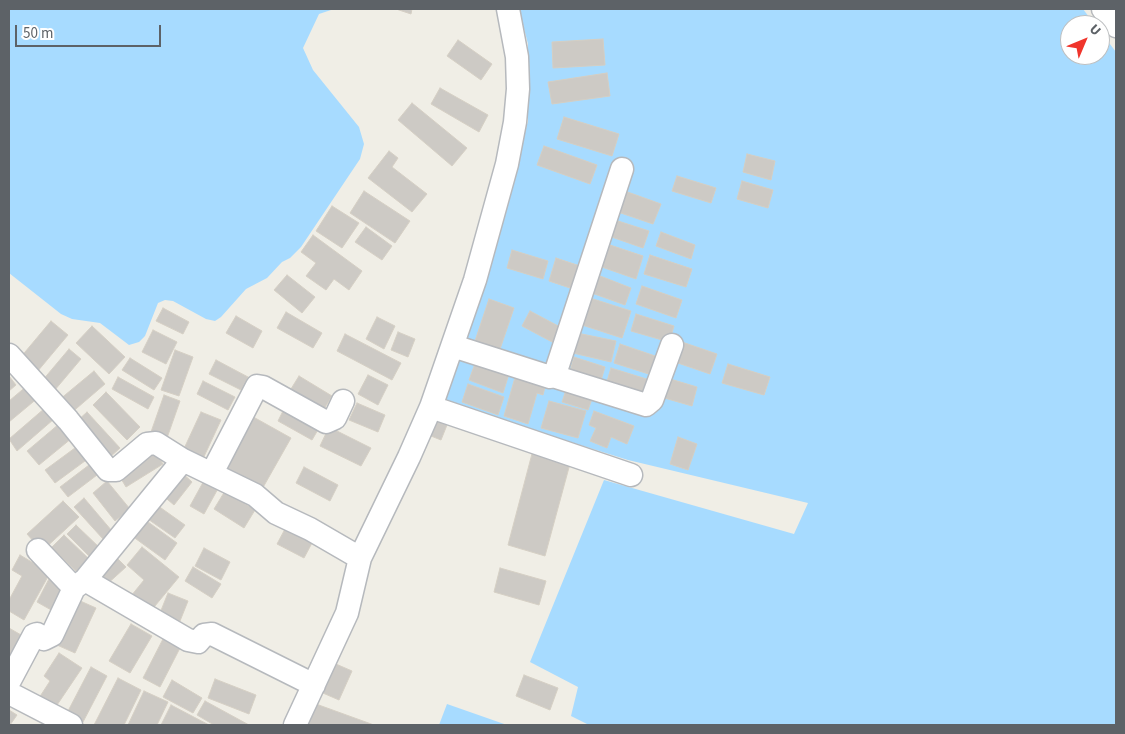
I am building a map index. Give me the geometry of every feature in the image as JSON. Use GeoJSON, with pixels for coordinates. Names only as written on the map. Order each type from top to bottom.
{"type":"FeatureCollection","features":[{"type":"Feature","properties":{"kind":"street"},"geometry":{"type":"LineString","coordinates":[[295,725],[347,613],[360,558],[409,457],[430,407],[475,280],[506,164],[515,122],[518,89],[516,57],[508,9]]}},
{"type":"Feature","properties":{"kind":"street"},"geometry":{"type":"LineString","coordinates":[[1103,9],[1116,26]]}},
{"type":"Feature","properties":{"kind":"street"},"geometry":{"type":"LineString","coordinates":[[553,376],[558,371],[622,169]]}},
{"type":"Feature","properties":{"kind":"street"},"geometry":{"type":"LineString","coordinates":[[453,346],[646,405],[652,400],[672,344]]}},
{"type":"Feature","properties":{"kind":"street"},"geometry":{"type":"LineString","coordinates":[[9,355],[68,420],[108,470],[116,470],[151,442],[156,442],[183,460],[255,495],[276,513],[360,558]]}},
{"type":"Feature","properties":{"kind":"street"},"geometry":{"type":"LineString","coordinates":[[212,473],[256,386],[263,387],[326,422],[335,418],[343,401]]}},
{"type":"Feature","properties":{"kind":"street"},"geometry":{"type":"LineString","coordinates":[[430,407],[631,474]]}},
{"type":"Feature","properties":{"kind":"street"},"geometry":{"type":"LineString","coordinates":[[9,682],[34,635],[37,634],[44,639],[52,635],[80,584],[183,460]]}},
{"type":"Feature","properties":{"kind":"street"},"geometry":{"type":"LineString","coordinates":[[38,550],[80,584],[188,640],[198,642],[204,635],[212,634],[314,686]]}},
{"type":"Feature","properties":{"kind":"street"},"geometry":{"type":"LineString","coordinates":[[9,693],[71,725]]}},
{"type":"Feature","properties":{"kind":"water"},"geometry":{"type":"Polygon","coordinates":[[[9,9],[334,9],[319,14],[303,48],[313,70],[359,127],[364,144],[360,159],[301,247],[290,258],[282,262],[267,278],[246,289],[221,317],[215,321],[206,319],[173,301],[165,300],[158,303],[145,336],[139,342],[129,345],[100,323],[72,319],[61,314],[9,273],[9,9]]]}},
{"type":"Feature","properties":{"kind":"water"},"geometry":{"type":"Polygon","coordinates":[[[519,9],[1083,9],[1088,15],[1060,15],[1060,65],[1110,65],[1110,44],[1116,52],[1116,725],[589,725],[571,716],[578,687],[530,662],[604,480],[794,534],[808,503],[628,460],[443,402],[501,224],[528,121],[528,44],[519,9]]]}},
{"type":"Feature","properties":{"kind":"water"},"geometry":{"type":"Polygon","coordinates":[[[447,704],[507,725],[439,725],[447,704]]]}},
{"type":"Feature","properties":{"kind":"building"},"geometry":{"type":"Polygon","coordinates":[[[396,9],[412,9],[411,14],[396,9]]]}},
{"type":"Feature","properties":{"kind":"building"},"geometry":{"type":"Polygon","coordinates":[[[603,39],[605,65],[553,68],[552,42],[603,39]]]}},
{"type":"Feature","properties":{"kind":"building"},"geometry":{"type":"Polygon","coordinates":[[[458,40],[492,64],[481,80],[447,56],[458,40]]]}},
{"type":"Feature","properties":{"kind":"building"},"geometry":{"type":"Polygon","coordinates":[[[607,73],[610,96],[552,104],[548,82],[607,73]]]}},
{"type":"Feature","properties":{"kind":"building"},"geometry":{"type":"Polygon","coordinates":[[[440,88],[488,115],[479,132],[431,104],[440,88]]]}},
{"type":"Feature","properties":{"kind":"building"},"geometry":{"type":"Polygon","coordinates":[[[412,103],[467,148],[452,166],[398,120],[412,103]]]}},
{"type":"Feature","properties":{"kind":"building"},"geometry":{"type":"Polygon","coordinates":[[[564,117],[619,134],[612,156],[557,139],[564,117]]]}},
{"type":"Feature","properties":{"kind":"building"},"geometry":{"type":"Polygon","coordinates":[[[544,146],[597,165],[590,184],[537,165],[544,146]]]}},
{"type":"Feature","properties":{"kind":"building"},"geometry":{"type":"Polygon","coordinates":[[[389,151],[398,158],[392,167],[427,194],[412,212],[368,178],[389,151]]]}},
{"type":"Feature","properties":{"kind":"building"},"geometry":{"type":"Polygon","coordinates":[[[747,154],[775,161],[771,180],[743,172],[747,154]]]}},
{"type":"Feature","properties":{"kind":"building"},"geometry":{"type":"Polygon","coordinates":[[[677,176],[716,188],[711,203],[672,191],[677,176]]]}},
{"type":"Feature","properties":{"kind":"building"},"geometry":{"type":"Polygon","coordinates":[[[742,181],[773,190],[768,208],[737,199],[742,181]]]}},
{"type":"Feature","properties":{"kind":"building"},"geometry":{"type":"Polygon","coordinates":[[[622,190],[661,204],[653,224],[615,211],[622,190]]]}},
{"type":"Feature","properties":{"kind":"building"},"geometry":{"type":"Polygon","coordinates":[[[364,191],[410,221],[395,243],[350,213],[364,191]]]}},
{"type":"Feature","properties":{"kind":"building"},"geometry":{"type":"Polygon","coordinates":[[[332,206],[359,223],[342,248],[316,231],[332,206]]]}},
{"type":"Feature","properties":{"kind":"building"},"geometry":{"type":"Polygon","coordinates":[[[612,219],[649,231],[643,248],[606,235],[612,219]]]}},
{"type":"Feature","properties":{"kind":"building"},"geometry":{"type":"Polygon","coordinates":[[[366,227],[392,246],[382,260],[355,242],[366,227]]]}},
{"type":"Feature","properties":{"kind":"building"},"geometry":{"type":"Polygon","coordinates":[[[661,232],[695,245],[691,259],[656,246],[661,232]]]}},
{"type":"Feature","properties":{"kind":"building"},"geometry":{"type":"Polygon","coordinates":[[[313,235],[362,271],[349,290],[334,279],[326,290],[306,276],[316,263],[301,252],[313,235]]]}},
{"type":"Feature","properties":{"kind":"building"},"geometry":{"type":"Polygon","coordinates":[[[607,244],[643,256],[636,279],[599,266],[607,244]]]}},
{"type":"Feature","properties":{"kind":"building"},"geometry":{"type":"Polygon","coordinates":[[[512,250],[548,261],[543,279],[507,268],[512,250]]]}},
{"type":"Feature","properties":{"kind":"building"},"geometry":{"type":"Polygon","coordinates":[[[650,255],[692,269],[686,287],[644,274],[650,255]]]}},
{"type":"Feature","properties":{"kind":"building"},"geometry":{"type":"Polygon","coordinates":[[[556,258],[583,267],[576,290],[549,281],[556,258]]]}},
{"type":"Feature","properties":{"kind":"building"},"geometry":{"type":"Polygon","coordinates":[[[595,274],[631,288],[625,305],[589,292],[595,274]]]}},
{"type":"Feature","properties":{"kind":"building"},"geometry":{"type":"Polygon","coordinates":[[[287,275],[315,297],[302,313],[274,290],[287,275]]]}},
{"type":"Feature","properties":{"kind":"building"},"geometry":{"type":"Polygon","coordinates":[[[642,286],[682,300],[676,318],[636,304],[642,286]]]}},
{"type":"Feature","properties":{"kind":"building"},"geometry":{"type":"Polygon","coordinates":[[[587,297],[631,311],[622,338],[579,324],[587,297]]]}},
{"type":"Feature","properties":{"kind":"building"},"geometry":{"type":"Polygon","coordinates":[[[489,299],[514,308],[498,355],[473,347],[489,299]]]}},
{"type":"Feature","properties":{"kind":"building"},"geometry":{"type":"Polygon","coordinates":[[[163,308],[189,322],[183,334],[156,321],[163,308]]]}},
{"type":"Feature","properties":{"kind":"building"},"geometry":{"type":"Polygon","coordinates":[[[530,311],[562,328],[554,343],[522,326],[530,311]]]}},
{"type":"Feature","properties":{"kind":"building"},"geometry":{"type":"Polygon","coordinates":[[[286,312],[322,333],[313,348],[277,328],[286,312]]]}},
{"type":"Feature","properties":{"kind":"building"},"geometry":{"type":"Polygon","coordinates":[[[636,314],[674,326],[669,342],[631,331],[636,314]]]}},
{"type":"Feature","properties":{"kind":"building"},"geometry":{"type":"Polygon","coordinates":[[[236,316],[262,331],[253,348],[226,333],[236,316]]]}},
{"type":"Feature","properties":{"kind":"building"},"geometry":{"type":"Polygon","coordinates":[[[377,317],[395,326],[384,349],[366,339],[377,317]]]}},
{"type":"Feature","properties":{"kind":"building"},"geometry":{"type":"Polygon","coordinates":[[[51,321],[68,335],[37,372],[20,358],[51,321]]]}},
{"type":"Feature","properties":{"kind":"building"},"geometry":{"type":"Polygon","coordinates":[[[92,326],[125,357],[109,374],[76,343],[92,326]]]}},
{"type":"Feature","properties":{"kind":"building"},"geometry":{"type":"Polygon","coordinates":[[[153,330],[177,342],[166,364],[142,352],[153,330]]]}},
{"type":"Feature","properties":{"kind":"building"},"geometry":{"type":"Polygon","coordinates":[[[398,332],[415,339],[408,357],[391,350],[398,332]]]}},
{"type":"Feature","properties":{"kind":"building"},"geometry":{"type":"Polygon","coordinates":[[[577,333],[616,341],[611,362],[573,353],[577,333]]]}},
{"type":"Feature","properties":{"kind":"building"},"geometry":{"type":"Polygon","coordinates":[[[345,334],[401,363],[392,380],[337,351],[345,334]]]}},
{"type":"Feature","properties":{"kind":"building"},"geometry":{"type":"Polygon","coordinates":[[[682,342],[717,354],[710,374],[675,362],[682,342]]]}},
{"type":"Feature","properties":{"kind":"building"},"geometry":{"type":"Polygon","coordinates":[[[620,344],[661,358],[655,376],[614,363],[620,344]]]}},
{"type":"Feature","properties":{"kind":"building"},"geometry":{"type":"Polygon","coordinates":[[[69,349],[81,359],[54,391],[42,381],[69,349]]]}},
{"type":"Feature","properties":{"kind":"building"},"geometry":{"type":"Polygon","coordinates":[[[175,350],[193,357],[179,396],[161,390],[175,350]]]}},
{"type":"Feature","properties":{"kind":"building"},"geometry":{"type":"Polygon","coordinates":[[[574,357],[605,367],[599,387],[568,378],[574,357]]]}},
{"type":"Feature","properties":{"kind":"building"},"geometry":{"type":"Polygon","coordinates":[[[130,358],[162,378],[154,390],[122,370],[130,358]]]}},
{"type":"Feature","properties":{"kind":"building"},"geometry":{"type":"Polygon","coordinates":[[[216,360],[248,377],[241,390],[209,374],[216,360]]]}},
{"type":"Feature","properties":{"kind":"building"},"geometry":{"type":"Polygon","coordinates":[[[476,361],[509,374],[503,393],[469,380],[476,361]]]}},
{"type":"Feature","properties":{"kind":"building"},"geometry":{"type":"Polygon","coordinates":[[[728,364],[770,377],[764,395],[722,383],[728,364]]]}},
{"type":"Feature","properties":{"kind":"building"},"geometry":{"type":"Polygon","coordinates":[[[611,368],[653,381],[647,401],[605,388],[611,368]]]}},
{"type":"Feature","properties":{"kind":"building"},"geometry":{"type":"Polygon","coordinates":[[[94,371],[105,384],[70,414],[59,400],[94,371]]]}},
{"type":"Feature","properties":{"kind":"building"},"geometry":{"type":"Polygon","coordinates":[[[516,374],[546,383],[543,395],[537,393],[528,424],[504,416],[516,374]]]}},
{"type":"Feature","properties":{"kind":"building"},"geometry":{"type":"Polygon","coordinates":[[[368,375],[388,385],[378,405],[358,394],[368,375]]]}},
{"type":"Feature","properties":{"kind":"building"},"geometry":{"type":"Polygon","coordinates":[[[9,376],[16,385],[9,391],[9,376]]]}},
{"type":"Feature","properties":{"kind":"building"},"geometry":{"type":"Polygon","coordinates":[[[299,376],[332,396],[319,417],[286,397],[299,376]]]}},
{"type":"Feature","properties":{"kind":"building"},"geometry":{"type":"Polygon","coordinates":[[[118,377],[154,397],[148,409],[112,389],[118,377]]]}},
{"type":"Feature","properties":{"kind":"building"},"geometry":{"type":"Polygon","coordinates":[[[667,378],[697,387],[692,406],[661,397],[667,378]]]}},
{"type":"Feature","properties":{"kind":"building"},"geometry":{"type":"Polygon","coordinates":[[[203,381],[235,397],[228,410],[197,394],[203,381]]]}},
{"type":"Feature","properties":{"kind":"building"},"geometry":{"type":"Polygon","coordinates":[[[468,384],[504,397],[498,415],[462,402],[468,384]]]}},
{"type":"Feature","properties":{"kind":"building"},"geometry":{"type":"Polygon","coordinates":[[[28,385],[39,397],[9,422],[9,401],[28,385]]]}},
{"type":"Feature","properties":{"kind":"building"},"geometry":{"type":"Polygon","coordinates":[[[566,390],[592,399],[588,410],[562,402],[566,390]]]}},
{"type":"Feature","properties":{"kind":"building"},"geometry":{"type":"Polygon","coordinates":[[[106,392],[140,427],[127,440],[93,405],[106,392]]]}},
{"type":"Feature","properties":{"kind":"building"},"geometry":{"type":"Polygon","coordinates":[[[164,395],[180,401],[167,438],[151,432],[164,395]]]}},
{"type":"Feature","properties":{"kind":"building"},"geometry":{"type":"Polygon","coordinates":[[[549,401],[586,411],[578,438],[541,428],[549,401]]]}},
{"type":"Feature","properties":{"kind":"building"},"geometry":{"type":"Polygon","coordinates":[[[357,403],[385,415],[378,432],[349,420],[357,403]]]}},
{"type":"Feature","properties":{"kind":"building"},"geometry":{"type":"Polygon","coordinates":[[[45,408],[54,419],[17,451],[9,439],[45,408]]]}},
{"type":"Feature","properties":{"kind":"building"},"geometry":{"type":"Polygon","coordinates":[[[284,409],[319,428],[312,440],[278,421],[284,409]]]}},
{"type":"Feature","properties":{"kind":"building"},"geometry":{"type":"Polygon","coordinates":[[[594,411],[634,426],[627,444],[611,437],[607,448],[590,441],[596,428],[589,425],[594,411]]]}},
{"type":"Feature","properties":{"kind":"building"},"geometry":{"type":"Polygon","coordinates":[[[87,412],[120,448],[109,458],[76,422],[87,412]]]}},
{"type":"Feature","properties":{"kind":"building"},"geometry":{"type":"Polygon","coordinates":[[[201,412],[221,420],[201,463],[182,453],[201,412]]]}},
{"type":"Feature","properties":{"kind":"building"},"geometry":{"type":"Polygon","coordinates":[[[248,414],[291,438],[261,491],[219,467],[248,414]]]}},
{"type":"Feature","properties":{"kind":"building"},"geometry":{"type":"Polygon","coordinates":[[[432,419],[447,425],[441,440],[426,434],[432,419]]]}},
{"type":"Feature","properties":{"kind":"building"},"geometry":{"type":"Polygon","coordinates":[[[59,424],[72,438],[39,465],[27,451],[59,424]]]}},
{"type":"Feature","properties":{"kind":"building"},"geometry":{"type":"Polygon","coordinates":[[[329,427],[371,448],[361,466],[320,446],[329,427]]]}},
{"type":"Feature","properties":{"kind":"building"},"geometry":{"type":"Polygon","coordinates":[[[678,437],[697,444],[688,470],[670,464],[678,437]]]}},
{"type":"Feature","properties":{"kind":"building"},"geometry":{"type":"Polygon","coordinates":[[[79,445],[89,458],[55,483],[45,470],[79,445]]]}},
{"type":"Feature","properties":{"kind":"building"},"geometry":{"type":"Polygon","coordinates":[[[153,449],[163,464],[126,487],[117,472],[153,449]]]}},
{"type":"Feature","properties":{"kind":"building"},"geometry":{"type":"Polygon","coordinates":[[[533,450],[571,460],[545,556],[508,545],[533,450]]]}},
{"type":"Feature","properties":{"kind":"building"},"geometry":{"type":"Polygon","coordinates":[[[93,462],[101,472],[68,497],[60,487],[93,462]]]}},
{"type":"Feature","properties":{"kind":"building"},"geometry":{"type":"Polygon","coordinates":[[[304,467],[338,485],[330,501],[296,483],[304,467]]]}},
{"type":"Feature","properties":{"kind":"building"},"geometry":{"type":"Polygon","coordinates":[[[180,471],[192,482],[174,505],[161,494],[180,471]]]}},
{"type":"Feature","properties":{"kind":"building"},"geometry":{"type":"Polygon","coordinates":[[[206,477],[220,485],[204,514],[190,506],[206,477]]]}},
{"type":"Feature","properties":{"kind":"building"},"geometry":{"type":"Polygon","coordinates":[[[107,481],[130,509],[115,521],[93,493],[107,481]]]}},
{"type":"Feature","properties":{"kind":"building"},"geometry":{"type":"Polygon","coordinates":[[[225,491],[255,510],[244,528],[214,509],[225,491]]]}},
{"type":"Feature","properties":{"kind":"building"},"geometry":{"type":"Polygon","coordinates":[[[84,498],[112,531],[103,539],[74,507],[84,498]]]}},
{"type":"Feature","properties":{"kind":"building"},"geometry":{"type":"Polygon","coordinates":[[[63,501],[79,517],[42,551],[27,534],[63,501]]]}},
{"type":"Feature","properties":{"kind":"building"},"geometry":{"type":"Polygon","coordinates":[[[154,503],[185,525],[175,538],[145,517],[154,503]]]}},
{"type":"Feature","properties":{"kind":"building"},"geometry":{"type":"Polygon","coordinates":[[[144,519],[177,543],[165,560],[132,536],[144,519]]]}},
{"type":"Feature","properties":{"kind":"building"},"geometry":{"type":"Polygon","coordinates":[[[76,525],[101,549],[91,558],[67,534],[76,525]]]}},
{"type":"Feature","properties":{"kind":"building"},"geometry":{"type":"Polygon","coordinates":[[[285,529],[312,543],[304,558],[277,544],[285,529]]]}},
{"type":"Feature","properties":{"kind":"building"},"geometry":{"type":"Polygon","coordinates":[[[64,535],[89,559],[76,571],[52,547],[64,535]]]}},
{"type":"Feature","properties":{"kind":"building"},"geometry":{"type":"Polygon","coordinates":[[[142,547],[179,577],[150,612],[131,596],[144,580],[127,565],[142,547]]]}},
{"type":"Feature","properties":{"kind":"building"},"geometry":{"type":"Polygon","coordinates":[[[204,548],[230,562],[221,580],[195,566],[204,548]]]}},
{"type":"Feature","properties":{"kind":"building"},"geometry":{"type":"Polygon","coordinates":[[[20,555],[50,573],[24,620],[9,611],[9,600],[22,576],[12,570],[20,555]]]}},
{"type":"Feature","properties":{"kind":"building"},"geometry":{"type":"Polygon","coordinates":[[[114,555],[126,567],[105,586],[94,574],[114,555]]]}},
{"type":"Feature","properties":{"kind":"building"},"geometry":{"type":"Polygon","coordinates":[[[193,567],[221,584],[212,598],[185,581],[193,567]]]}},
{"type":"Feature","properties":{"kind":"building"},"geometry":{"type":"Polygon","coordinates":[[[500,568],[546,581],[539,605],[494,592],[500,568]]]}},
{"type":"Feature","properties":{"kind":"building"},"geometry":{"type":"Polygon","coordinates":[[[51,575],[67,584],[53,611],[37,602],[51,575]]]}},
{"type":"Feature","properties":{"kind":"building"},"geometry":{"type":"Polygon","coordinates":[[[168,593],[188,601],[180,621],[160,613],[168,593]]]}},
{"type":"Feature","properties":{"kind":"building"},"geometry":{"type":"Polygon","coordinates":[[[78,600],[96,608],[75,653],[57,645],[78,600]]]}},
{"type":"Feature","properties":{"kind":"building"},"geometry":{"type":"Polygon","coordinates":[[[131,624],[152,636],[130,673],[109,661],[131,624]]]}},
{"type":"Feature","properties":{"kind":"building"},"geometry":{"type":"Polygon","coordinates":[[[9,628],[28,639],[9,674],[9,628]]]}},
{"type":"Feature","properties":{"kind":"building"},"geometry":{"type":"Polygon","coordinates":[[[163,639],[180,648],[160,687],[143,678],[163,639]]]}},
{"type":"Feature","properties":{"kind":"building"},"geometry":{"type":"Polygon","coordinates":[[[59,653],[82,668],[55,708],[39,698],[50,681],[44,676],[59,653]]]}},
{"type":"Feature","properties":{"kind":"building"},"geometry":{"type":"Polygon","coordinates":[[[329,661],[352,671],[339,700],[316,690],[329,661]]]}},
{"type":"Feature","properties":{"kind":"building"},"geometry":{"type":"Polygon","coordinates":[[[91,667],[107,676],[83,722],[67,713],[91,667]]]}},
{"type":"Feature","properties":{"kind":"building"},"geometry":{"type":"Polygon","coordinates":[[[524,675],[558,688],[550,710],[516,696],[524,675]]]}},
{"type":"Feature","properties":{"kind":"building"},"geometry":{"type":"Polygon","coordinates":[[[118,678],[141,690],[124,725],[94,725],[118,678]]]}},
{"type":"Feature","properties":{"kind":"building"},"geometry":{"type":"Polygon","coordinates":[[[215,679],[256,695],[249,714],[208,698],[215,679]]]}},
{"type":"Feature","properties":{"kind":"building"},"geometry":{"type":"Polygon","coordinates":[[[172,680],[202,698],[193,713],[163,697],[172,680]]]}},
{"type":"Feature","properties":{"kind":"building"},"geometry":{"type":"Polygon","coordinates":[[[144,691],[168,702],[157,725],[128,725],[144,691]]]}},
{"type":"Feature","properties":{"kind":"building"},"geometry":{"type":"Polygon","coordinates":[[[205,701],[249,725],[214,725],[197,715],[205,701]]]}},
{"type":"Feature","properties":{"kind":"building"},"geometry":{"type":"Polygon","coordinates":[[[316,704],[374,725],[308,725],[316,704]]]}},
{"type":"Feature","properties":{"kind":"building"},"geometry":{"type":"Polygon","coordinates":[[[171,705],[209,725],[161,725],[171,705]]]}},
{"type":"Feature","properties":{"kind":"building"},"geometry":{"type":"Polygon","coordinates":[[[9,710],[17,715],[10,725],[9,725],[9,710]]]}}]}
